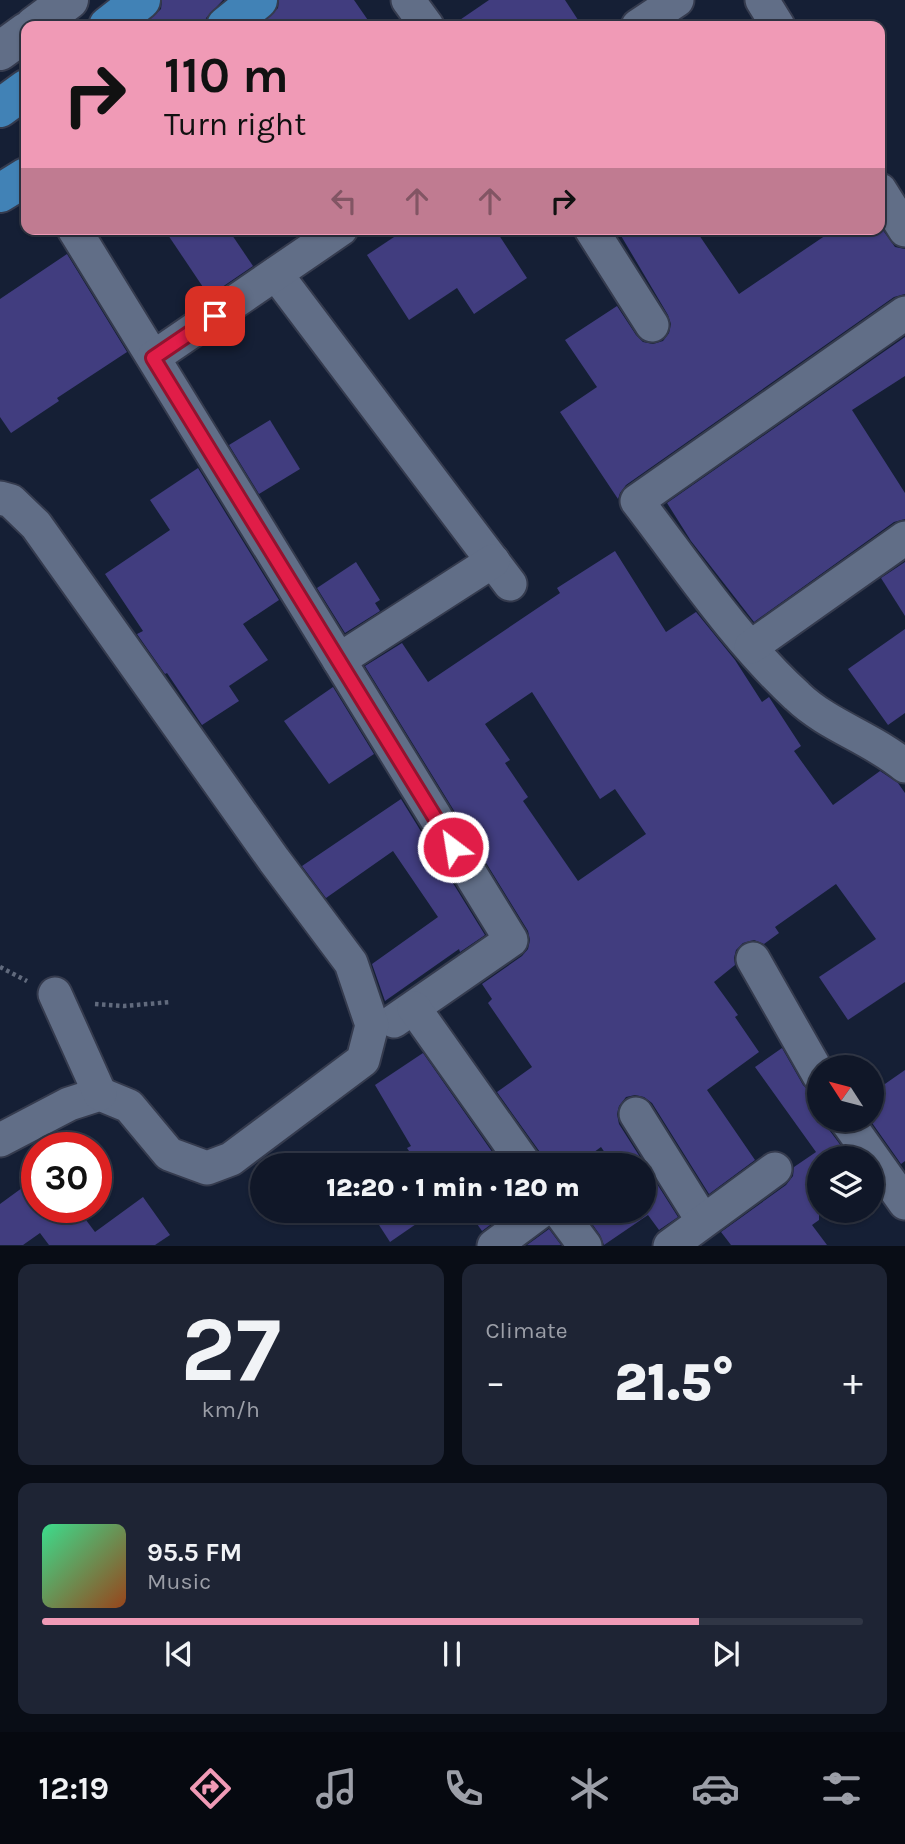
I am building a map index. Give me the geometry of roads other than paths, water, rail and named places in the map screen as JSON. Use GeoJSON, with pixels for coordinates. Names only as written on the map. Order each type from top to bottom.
{"type":"FeatureCollection","features":[{"type":"Feature","properties":{"kind":"main road"},"geometry":{"type":"LineString","coordinates":[[114,21],[141,0]]}},
{"type":"Feature","properties":{"kind":"main road"},"geometry":{"type":"LineString","coordinates":[[232,21],[258,0]]}},
{"type":"Feature","properties":{"kind":"main road"},"geometry":{"type":"LineString","coordinates":[[0,107],[21,92]]}},
{"type":"Feature","properties":{"kind":"main road"},"geometry":{"type":"LineString","coordinates":[[0,193],[21,180]]}},
{"type":"Feature","properties":{"kind":"street"},"geometry":{"type":"LineString","coordinates":[[41,21],[69,0]]}},
{"type":"Feature","properties":{"kind":"street"},"geometry":{"type":"LineString","coordinates":[[408,0],[423,21]]}},
{"type":"Feature","properties":{"kind":"street"},"geometry":{"type":"LineString","coordinates":[[646,21],[677,0]]}},
{"type":"Feature","properties":{"kind":"street"},"geometry":{"type":"LineString","coordinates":[[762,0],[775,21]]}},
{"type":"Feature","properties":{"kind":"street"},"geometry":{"type":"LineString","coordinates":[[0,51],[21,36]]}},
{"type":"Feature","properties":{"kind":"street"},"geometry":{"type":"LineString","coordinates":[[885,198],[905,230]]}},
{"type":"Feature","properties":{"kind":"street"},"geometry":{"type":"LineString","coordinates":[[78,235],[511,940],[404,1015],[515,1153]]}},
{"type":"Feature","properties":{"kind":"street"},"geometry":{"type":"LineString","coordinates":[[153,358],[332,235]]}},
{"type":"Feature","properties":{"kind":"street"},"geometry":{"type":"LineString","coordinates":[[595,235],[652,325]]}},
{"type":"Feature","properties":{"kind":"street"},"geometry":{"type":"LineString","coordinates":[[276,274],[501,572],[339,660]]}},
{"type":"Feature","properties":{"kind":"street"},"geometry":{"type":"LineString","coordinates":[[905,313],[637,501],[751,647],[797,696],[812,709],[893,756],[905,766]]}},
{"type":"Feature","properties":{"kind":"street"},"geometry":{"type":"LineString","coordinates":[[0,498],[10,501],[36,525],[274,860],[351,963],[372,1025],[363,1060],[231,1159],[207,1168],[169,1154],[129,1106],[100,1094],[69,1104],[0,1140]]}},
{"type":"Feature","properties":{"kind":"street"},"geometry":{"type":"LineString","coordinates":[[751,647],[905,538]]}},
{"type":"Feature","properties":{"kind":"street"},"geometry":{"type":"LineString","coordinates":[[753,959],[808,1055]]}},
{"type":"Feature","properties":{"kind":"street"},"geometry":{"type":"LineString","coordinates":[[55,994],[100,1094]]}},
{"type":"Feature","properties":{"kind":"street"},"geometry":{"type":"LineString","coordinates":[[636,1114],[703,1221]]}},
{"type":"Feature","properties":{"kind":"street"},"geometry":{"type":"LineString","coordinates":[[855,1132],[905,1203]]}},
{"type":"Feature","properties":{"kind":"street"},"geometry":{"type":"LineString","coordinates":[[670,1245],[775,1169]]}},
{"type":"Feature","properties":{"kind":"street"},"geometry":{"type":"LineString","coordinates":[[494,1245],[524,1223]]}},
{"type":"Feature","properties":{"kind":"street"},"geometry":{"type":"LineString","coordinates":[[568,1223],[585,1245]]}}]}
